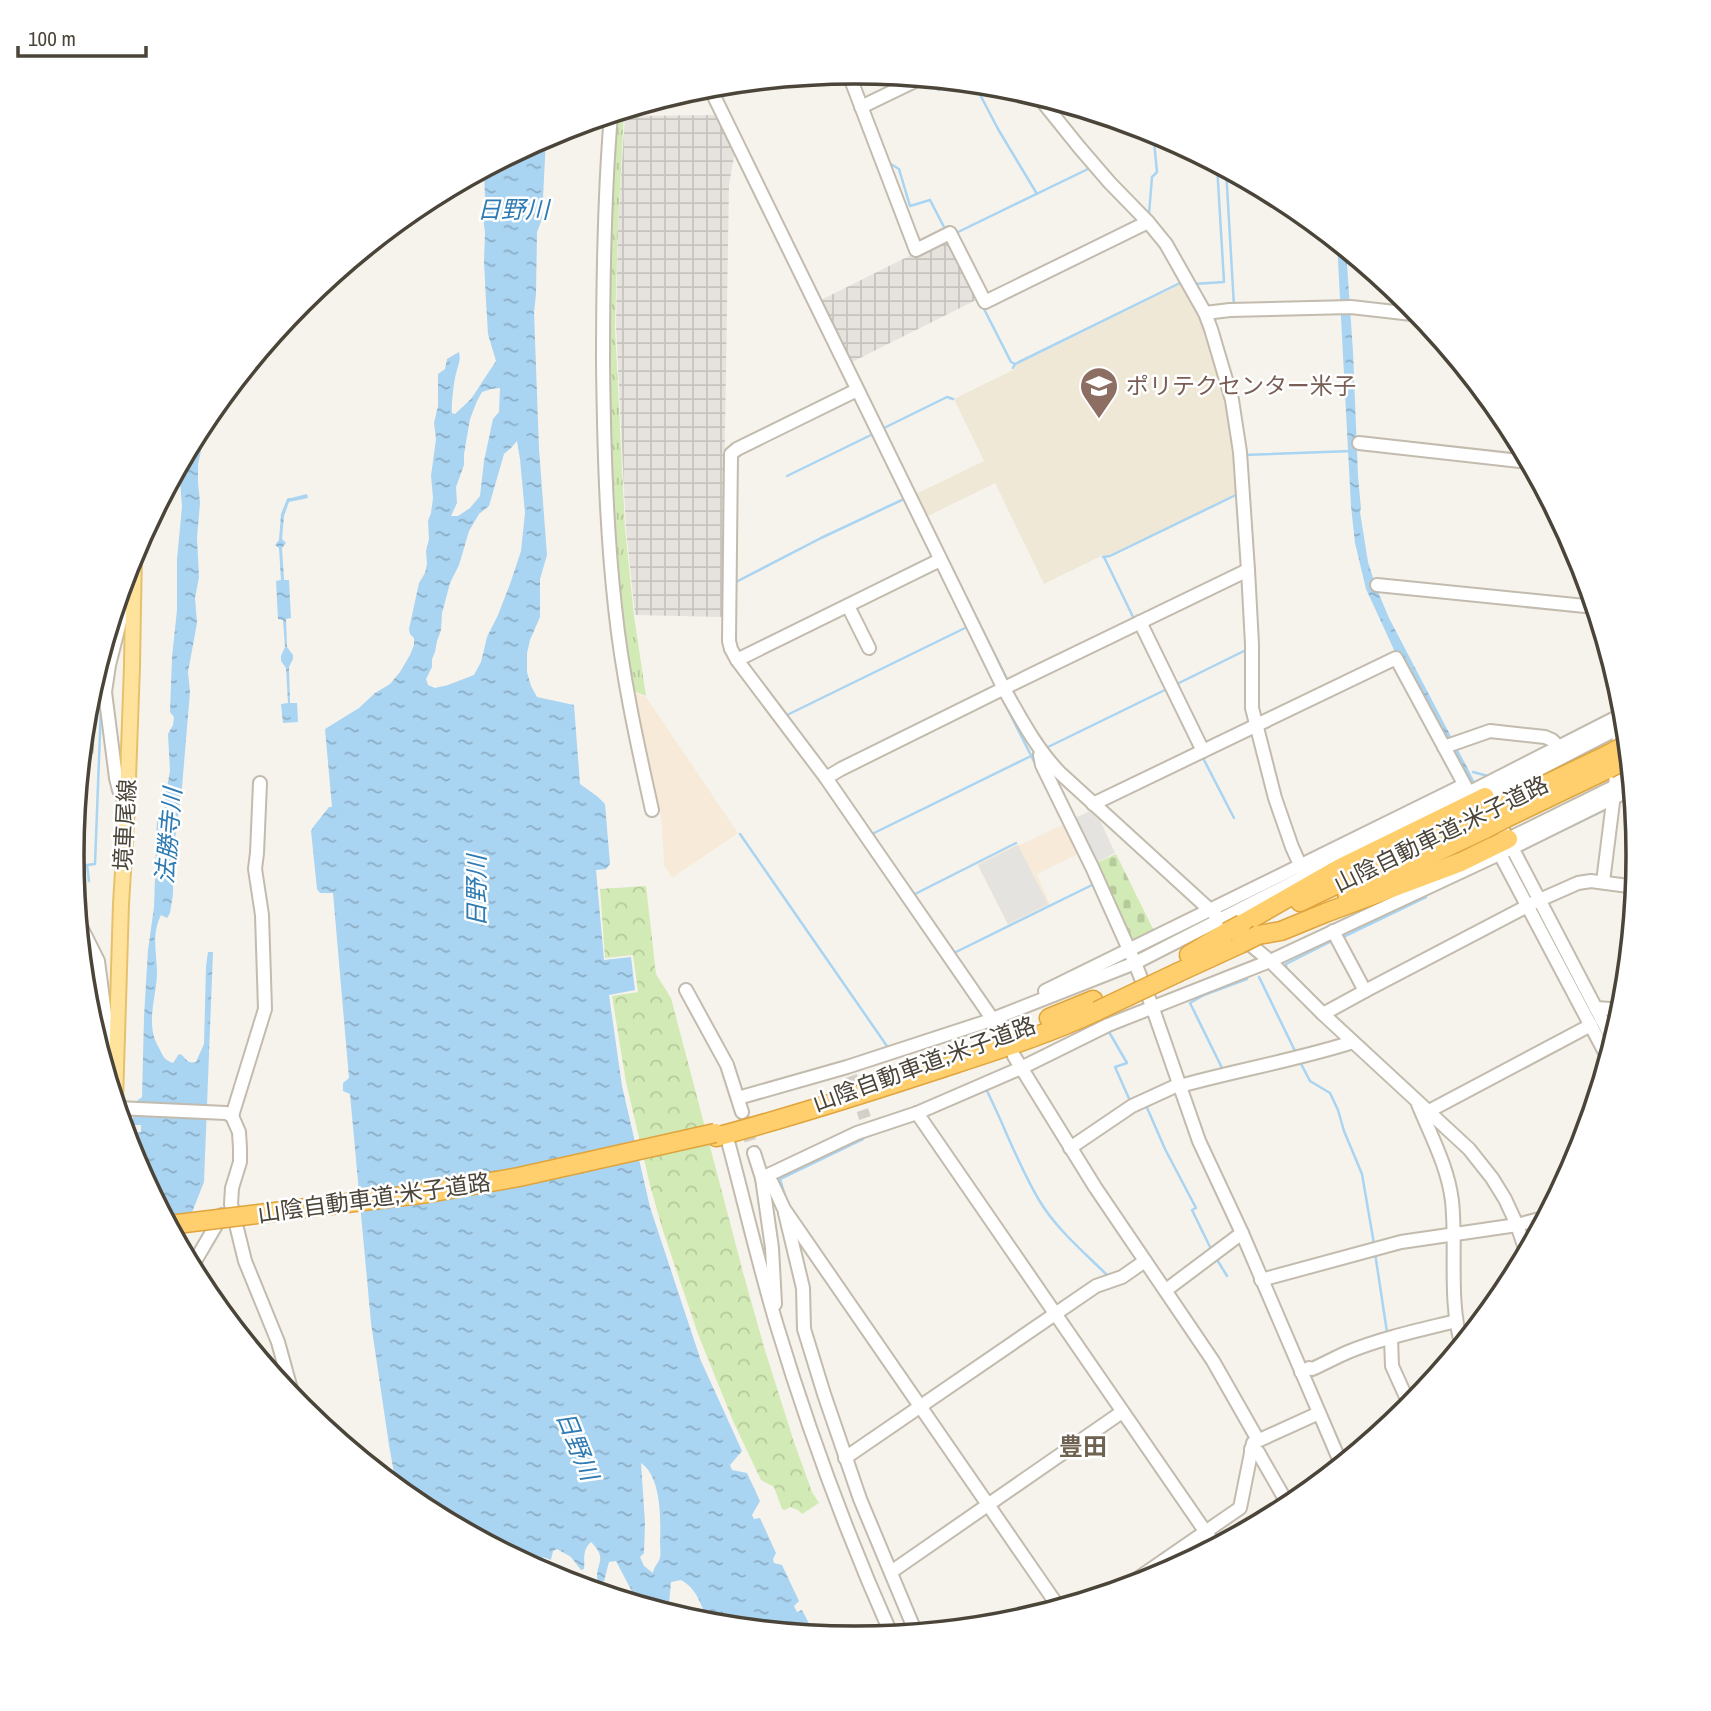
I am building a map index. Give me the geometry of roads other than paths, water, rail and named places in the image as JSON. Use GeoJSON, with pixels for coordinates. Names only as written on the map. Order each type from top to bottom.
{"type":"FeatureCollection","features":[{"type":"Feature","properties":{"kind":"highway","name":"山陰自動車道;米子道路"},"geometry":{"type":"LineString","coordinates":[[1608,761],[1618,742]]}},
{"type":"Feature","properties":{"kind":"highway","name":"山陰自動車道;米子道路"},"geometry":{"type":"LineString","coordinates":[[181,1229],[455,1193],[520,1182],[720,1138],[786,1112],[1095,1005],[1181,963],[1230,925],[1482,822],[1608,761],[1620,759]]}},
{"type":"Feature","properties":{"kind":"highway"},"geometry":{"type":"LineString","coordinates":[[1230,925],[1339,868],[1474,790]]}},
{"type":"Feature","properties":{"kind":"highway"},"geometry":{"type":"LineString","coordinates":[[1230,925],[1281,931],[1461,862],[1505,850]]}},
{"type":"Feature","properties":{"kind":"highway","name":"山陰自動車道;米子道路"},"geometry":{"type":"LineString","coordinates":[[178,1224],[414,1195],[506,1180],[720,1138]]}},
{"type":"Feature","properties":{"kind":"main road","name":"境車尾線"},"geometry":{"type":"LineString","coordinates":[[118,1079],[116,1048],[133,587]]}},
{"type":"Feature","properties":{"kind":"street"},"geometry":{"type":"LineString","coordinates":[[853,84],[916,250],[950,233],[985,302],[1148,222]]}},
{"type":"Feature","properties":{"kind":"street"},"geometry":{"type":"LineString","coordinates":[[861,107],[905,86]]}},
{"type":"Feature","properties":{"kind":"street"},"geometry":{"type":"LineString","coordinates":[[714,97],[1004,689],[1038,748],[1059,773],[1270,961],[1323,1014],[1454,1133],[1480,1162],[1505,1199],[1523,1243]]}},
{"type":"Feature","properties":{"kind":"street"},"geometry":{"type":"LineString","coordinates":[[1048,109],[1110,183],[1148,222],[1208,312],[1232,400],[1240,452],[1252,643],[1251,698],[1275,798],[1302,870]]}},
{"type":"Feature","properties":{"kind":"street"},"geometry":{"type":"LineString","coordinates":[[611,124],[603,273],[608,533],[615,609],[627,687],[652,810]]}},
{"type":"Feature","properties":{"kind":"street"},"geometry":{"type":"LineString","coordinates":[[1208,312],[1345,307],[1404,313]]}},
{"type":"Feature","properties":{"kind":"street"},"geometry":{"type":"LineString","coordinates":[[857,390],[737,449],[732,454],[729,641],[737,660],[826,778],[992,1023]]}},
{"type":"Feature","properties":{"kind":"street"},"geometry":{"type":"LineString","coordinates":[[1359,443],[1518,460]]}},
{"type":"Feature","properties":{"kind":"street"},"geometry":{"type":"LineString","coordinates":[[737,660],[940,560]]}},
{"type":"Feature","properties":{"kind":"street"},"geometry":{"type":"LineString","coordinates":[[826,778],[1248,570]]}},
{"type":"Feature","properties":{"kind":"street"},"geometry":{"type":"LineString","coordinates":[[1377,585],[1585,606]]}},
{"type":"Feature","properties":{"kind":"street"},"geometry":{"type":"LineString","coordinates":[[848,606],[869,648]]}},
{"type":"Feature","properties":{"kind":"street"},"geometry":{"type":"LineString","coordinates":[[1140,622],[1203,751]]}},
{"type":"Feature","properties":{"kind":"street"},"geometry":{"type":"LineString","coordinates":[[107,671],[120,624]]}},
{"type":"Feature","properties":{"kind":"street"},"geometry":{"type":"LineString","coordinates":[[1093,804],[1396,658],[1450,745],[1474,790],[1533,903],[1603,1048]]}},
{"type":"Feature","properties":{"kind":"street"},"geometry":{"type":"LineString","coordinates":[[101,698],[116,778],[127,806]]}},
{"type":"Feature","properties":{"kind":"street"},"geometry":{"type":"LineString","coordinates":[[1474,790],[1558,746],[1616,730]]}},
{"type":"Feature","properties":{"kind":"street"},"geometry":{"type":"LineString","coordinates":[[1450,745],[1495,731],[1545,737],[1558,746]]}},
{"type":"Feature","properties":{"kind":"street"},"geometry":{"type":"LineString","coordinates":[[738,1098],[849,1072],[992,1023],[1043,999],[1230,925],[1302,870],[1474,790],[1616,732]]}},
{"type":"Feature","properties":{"kind":"street"},"geometry":{"type":"LineString","coordinates":[[1038,748],[1042,765],[1135,963],[1199,1141],[1242,1233],[1338,1457]]}},
{"type":"Feature","properties":{"kind":"street"},"geometry":{"type":"LineString","coordinates":[[1603,882],[1620,756]]}},
{"type":"Feature","properties":{"kind":"street"},"geometry":{"type":"LineString","coordinates":[[260,782],[255,869],[262,915],[265,1009],[229,1115],[239,1132],[240,1148],[240,1162],[232,1188],[231,1205],[245,1261],[278,1342],[288,1378]]}},
{"type":"Feature","properties":{"kind":"street"},"geometry":{"type":"LineString","coordinates":[[762,1178],[856,1133],[867,1124],[917,1113],[1017,1062],[1270,961],[1505,850],[1623,785]]}},
{"type":"Feature","properties":{"kind":"street"},"geometry":{"type":"LineString","coordinates":[[1614,792],[1624,790]]}},
{"type":"Feature","properties":{"kind":"street"},"geometry":{"type":"LineString","coordinates":[[1323,1014],[1533,903],[1581,882],[1626,885]]}},
{"type":"Feature","properties":{"kind":"street"},"geometry":{"type":"LineString","coordinates":[[1533,903],[1607,1029]]}},
{"type":"Feature","properties":{"kind":"street"},"geometry":{"type":"LineString","coordinates":[[1043,999],[1042,992],[1128,950],[1230,925]]}},
{"type":"Feature","properties":{"kind":"street"},"geometry":{"type":"LineString","coordinates":[[1333,931],[1365,991]]}},
{"type":"Feature","properties":{"kind":"street"},"geometry":{"type":"LineString","coordinates":[[90,945],[98,961],[108,1037],[116,1048]]}},
{"type":"Feature","properties":{"kind":"street"},"geometry":{"type":"LineString","coordinates":[[686,990],[727,1065],[742,1112]]}},
{"type":"Feature","properties":{"kind":"street"},"geometry":{"type":"LineString","coordinates":[[1596,1008],[1611,1009]]}},
{"type":"Feature","properties":{"kind":"street"},"geometry":{"type":"LineString","coordinates":[[1423,1106],[1591,1026]]}},
{"type":"Feature","properties":{"kind":"street"},"geometry":{"type":"LineString","coordinates":[[1070,1148],[1132,1106],[1180,1085],[1293,1060],[1353,1042]]}},
{"type":"Feature","properties":{"kind":"street"},"geometry":{"type":"LineString","coordinates":[[1017,1062],[1143,1262],[1166,1290],[1213,1361],[1284,1497]]}},
{"type":"Feature","properties":{"kind":"street"},"geometry":{"type":"LineString","coordinates":[[1423,1106],[1446,1172],[1452,1201],[1456,1321],[1459,1335]]}},
{"type":"Feature","properties":{"kind":"street"},"geometry":{"type":"LineString","coordinates":[[126,1107],[229,1115]]}},
{"type":"Feature","properties":{"kind":"street"},"geometry":{"type":"LineString","coordinates":[[917,1113],[1211,1540]]}},
{"type":"Feature","properties":{"kind":"street"},"geometry":{"type":"LineString","coordinates":[[720,1138],[827,1478],[887,1626]]}},
{"type":"Feature","properties":{"kind":"street"},"geometry":{"type":"LineString","coordinates":[[754,1153],[762,1178],[772,1248],[775,1318]]}},
{"type":"Feature","properties":{"kind":"street"},"geometry":{"type":"LineString","coordinates":[[762,1178],[772,1183],[784,1209],[1055,1601]]}},
{"type":"Feature","properties":{"kind":"street"},"geometry":{"type":"LineString","coordinates":[[197,1257],[223,1213],[231,1205]]}},
{"type":"Feature","properties":{"kind":"street"},"geometry":{"type":"LineString","coordinates":[[784,1209],[803,1288],[805,1331],[845,1458],[867,1518],[912,1624]]}},
{"type":"Feature","properties":{"kind":"street"},"geometry":{"type":"LineString","coordinates":[[1261,1280],[1401,1242],[1535,1220]]}},
{"type":"Feature","properties":{"kind":"street"},"geometry":{"type":"LineString","coordinates":[[1166,1290],[1242,1233]]}},
{"type":"Feature","properties":{"kind":"street"},"geometry":{"type":"LineString","coordinates":[[845,1458],[1096,1286],[1122,1276],[1143,1262]]}},
{"type":"Feature","properties":{"kind":"street"},"geometry":{"type":"LineString","coordinates":[[1301,1372],[1391,1338],[1456,1321]]}},
{"type":"Feature","properties":{"kind":"street"},"geometry":{"type":"LineString","coordinates":[[1391,1338],[1392,1366],[1406,1396]]}},
{"type":"Feature","properties":{"kind":"street"},"geometry":{"type":"LineString","coordinates":[[891,1572],[1122,1412]]}},
{"type":"Feature","properties":{"kind":"street"},"geometry":{"type":"LineString","coordinates":[[1254,1444],[1319,1413]]}},
{"type":"Feature","properties":{"kind":"street"},"geometry":{"type":"LineString","coordinates":[[1156,1566],[1240,1508],[1254,1444]]}},
{"type":"Feature","properties":{"kind":"water","name":"日野川"},"geometry":{"type":"Polygon","coordinates":[[[545,150],[542,219],[537,232],[534,312],[539,449],[547,555],[540,579],[540,617],[530,640],[527,672],[537,697],[574,705],[580,784],[605,804],[610,864],[606,869],[596,870],[604,960],[631,957],[635,990],[609,995],[622,1086],[650,1207],[701,1361],[742,1451],[730,1465],[732,1470],[747,1473],[760,1501],[752,1515],[754,1519],[760,1518],[776,1553],[774,1563],[782,1565],[799,1601],[794,1606],[797,1612],[802,1610],[810,1625],[704,1612],[693,1590],[681,1580],[671,1582],[669,1604],[633,1594],[616,1561],[609,1562],[604,1581],[599,1583],[597,1571],[600,1558],[597,1548],[591,1542],[585,1551],[584,1569],[581,1570],[571,1557],[557,1549],[553,1551],[551,1560],[543,1557],[543,1560],[470,1524],[394,1474],[371,1323],[350,1094],[343,1091],[343,1083],[349,1078],[333,893],[320,893],[317,889],[311,831],[329,807],[332,807],[325,729],[390,684],[400,672],[414,645],[409,629],[419,583],[427,564],[428,521],[433,498],[431,476],[436,439],[434,423],[438,406],[438,374],[445,369],[447,359],[459,352],[452,406],[452,413],[455,414],[471,399],[496,361],[488,334],[483,218],[484,179],[545,150]],[[500,388],[482,392],[470,419],[464,465],[456,487],[457,503],[451,516],[458,516],[470,508],[480,496],[493,419],[499,412],[500,388]],[[517,441],[504,454],[489,506],[479,514],[469,531],[459,565],[450,583],[432,667],[426,679],[428,685],[435,688],[474,675],[521,551],[525,513],[517,441]],[[641,1463],[645,1523],[644,1553],[640,1557],[644,1566],[653,1573],[660,1556],[660,1510],[653,1478],[641,1463]]]}},
{"type":"Feature","properties":{"kind":"water"},"geometry":{"type":"Polygon","coordinates":[[[1338,253],[1347,261],[1360,512],[1368,562],[1376,587],[1389,618],[1606,1033],[1604,1044],[1395,652],[1366,589],[1355,543],[1338,253]]]}},
{"type":"Feature","properties":{"kind":"water","name":"法勝寺川"},"geometry":{"type":"Polygon","coordinates":[[[201,448],[198,464],[199,577],[195,598],[197,623],[188,672],[190,692],[174,846],[173,894],[170,913],[167,918],[161,915],[156,930],[157,974],[152,1012],[155,1039],[166,1059],[173,1063],[179,1054],[189,1062],[196,1062],[204,1044],[206,967],[208,952],[213,952],[204,1182],[183,1234],[143,1151],[136,1132],[141,1132],[141,1125],[133,1124],[133,1104],[142,1097],[144,1017],[154,907],[157,818],[163,819],[165,816],[170,771],[168,734],[174,717],[170,712],[172,657],[182,507],[180,483],[201,448]]]}},
{"type":"Feature","properties":{"kind":"water"},"geometry":{"type":"Polygon","coordinates":[[[307,494],[308,498],[289,502],[284,516],[284,580],[289,580],[291,618],[286,619],[287,647],[293,655],[289,667],[290,703],[297,703],[298,722],[283,723],[281,704],[288,703],[286,668],[281,661],[285,647],[283,620],[278,619],[276,581],[281,580],[279,548],[275,545],[279,540],[281,514],[287,499],[307,494]]]}},
{"type":"Feature","properties":{"kind":"waterway"},"geometry":{"type":"LineString","coordinates":[[980,95],[1037,194]]}},
{"type":"Feature","properties":{"kind":"waterway"},"geometry":{"type":"LineString","coordinates":[[1147,215],[1152,177],[1157,172],[1154,145]]}},
{"type":"Feature","properties":{"kind":"waterway"},"geometry":{"type":"LineString","coordinates":[[889,163],[899,169],[910,206],[930,200],[945,229]]}},
{"type":"Feature","properties":{"kind":"waterway"},"geometry":{"type":"LineString","coordinates":[[954,234],[1088,169]]}},
{"type":"Feature","properties":{"kind":"waterway"},"geometry":{"type":"LineString","coordinates":[[1194,284],[1224,282],[1218,175]]}},
{"type":"Feature","properties":{"kind":"waterway"},"geometry":{"type":"LineString","coordinates":[[1227,179],[1234,306]]}},
{"type":"Feature","properties":{"kind":"waterway"},"geometry":{"type":"LineString","coordinates":[[1015,364],[1182,282]]}},
{"type":"Feature","properties":{"kind":"waterway"},"geometry":{"type":"LineString","coordinates":[[821,300],[915,493]]}},
{"type":"Feature","properties":{"kind":"waterway"},"geometry":{"type":"LineString","coordinates":[[982,305],[1011,362],[1015,364],[1013,368]]}},
{"type":"Feature","properties":{"kind":"waterway"},"geometry":{"type":"LineString","coordinates":[[884,428],[947,397],[953,399]]}},
{"type":"Feature","properties":{"kind":"waterway"},"geometry":{"type":"LineString","coordinates":[[787,476],[873,434]]}},
{"type":"Feature","properties":{"kind":"waterway"},"geometry":{"type":"LineString","coordinates":[[1243,455],[1352,451]]}},
{"type":"Feature","properties":{"kind":"waterway"},"geometry":{"type":"LineString","coordinates":[[1103,557],[1240,493]]}},
{"type":"Feature","properties":{"kind":"waterway"},"geometry":{"type":"LineString","coordinates":[[904,499],[914,518]]}},
{"type":"Feature","properties":{"kind":"waterway"},"geometry":{"type":"LineString","coordinates":[[734,583],[904,499]]}},
{"type":"Feature","properties":{"kind":"waterway"},"geometry":{"type":"LineString","coordinates":[[929,522],[1007,679]]}},
{"type":"Feature","properties":{"kind":"waterway"},"geometry":{"type":"LineString","coordinates":[[1104,557],[1135,621]]}},
{"type":"Feature","properties":{"kind":"waterway"},"geometry":{"type":"LineString","coordinates":[[785,716],[967,627]]}},
{"type":"Feature","properties":{"kind":"waterway"},"geometry":{"type":"LineString","coordinates":[[1177,684],[1246,650]]}},
{"type":"Feature","properties":{"kind":"waterway"},"geometry":{"type":"LineString","coordinates":[[1046,748],[1169,688]]}},
{"type":"Feature","properties":{"kind":"waterway"},"geometry":{"type":"LineString","coordinates":[[1001,696],[1046,785]]}},
{"type":"Feature","properties":{"kind":"waterway"},"geometry":{"type":"LineString","coordinates":[[89,881],[87,865],[95,864],[101,707]]}},
{"type":"Feature","properties":{"kind":"waterway"},"geometry":{"type":"LineString","coordinates":[[1564,737],[1575,732]]}},
{"type":"Feature","properties":{"kind":"waterway"},"geometry":{"type":"LineString","coordinates":[[870,835],[1031,756]]}},
{"type":"Feature","properties":{"kind":"waterway"},"geometry":{"type":"LineString","coordinates":[[1201,757],[1234,818]]}},
{"type":"Feature","properties":{"kind":"waterway"},"geometry":{"type":"LineString","coordinates":[[1473,772],[1491,775]]}},
{"type":"Feature","properties":{"kind":"waterway"},"geometry":{"type":"LineString","coordinates":[[1617,803],[1624,800]]}},
{"type":"Feature","properties":{"kind":"waterway"},"geometry":{"type":"LineString","coordinates":[[1525,849],[1609,808]]}},
{"type":"Feature","properties":{"kind":"waterway"},"geometry":{"type":"LineString","coordinates":[[740,834],[889,1049]]}},
{"type":"Feature","properties":{"kind":"waterway"},"geometry":{"type":"LineString","coordinates":[[913,895],[1016,843]]}},
{"type":"Feature","properties":{"kind":"waterway"},"geometry":{"type":"LineString","coordinates":[[954,953],[1092,885]]}},
{"type":"Feature","properties":{"kind":"waterway"},"geometry":{"type":"LineString","coordinates":[[1341,938],[1426,897]]}},
{"type":"Feature","properties":{"kind":"waterway"},"geometry":{"type":"LineString","coordinates":[[1286,969],[1286,964],[1332,941]]}},
{"type":"Feature","properties":{"kind":"waterway"},"geometry":{"type":"LineString","coordinates":[[1259,977],[1296,1053]]}},
{"type":"Feature","properties":{"kind":"waterway"},"geometry":{"type":"LineString","coordinates":[[1223,1070],[1190,1003],[1247,979]]}},
{"type":"Feature","properties":{"kind":"waterway"},"geometry":{"type":"LineString","coordinates":[[1109,1032],[1127,1063],[1115,1067],[1131,1103]]}},
{"type":"Feature","properties":{"kind":"waterway"},"geometry":{"type":"LineString","coordinates":[[1300,1062],[1310,1081],[1330,1093],[1338,1110],[1362,1174],[1374,1244]]}},
{"type":"Feature","properties":{"kind":"waterway"},"geometry":{"type":"LineString","coordinates":[[987,1091],[1046,1211],[1109,1277]]}},
{"type":"Feature","properties":{"kind":"waterway"},"geometry":{"type":"LineString","coordinates":[[1145,1103],[1165,1149],[1196,1208],[1192,1210],[1211,1249]]}},
{"type":"Feature","properties":{"kind":"waterway"},"geometry":{"type":"LineString","coordinates":[[786,1199],[780,1179],[863,1139]]}},
{"type":"Feature","properties":{"kind":"waterway"},"geometry":{"type":"LineString","coordinates":[[1375,1253],[1387,1332]]}},
{"type":"Feature","properties":{"kind":"waterway"},"geometry":{"type":"LineString","coordinates":[[1216,1258],[1227,1276]]}},
{"type":"Feature","properties":{"kind":"tunnel"},"geometry":{"type":"LineString","coordinates":[[851,1076],[865,1118]]}},
{"type":"Feature","properties":{"kind":"tunnel"},"geometry":{"type":"LineString","coordinates":[[742,1112],[754,1153]]}},
{"type":"Feature","properties":{"kind":"place","name":"ポリテクセンター米子"},"geometry":{"type":"Point","coordinates":[1099,420]}},
{"type":"Feature","properties":{"kind":"district","name":"豊田"},"geometry":{"type":"Point","coordinates":[1083,1447]}}]}
